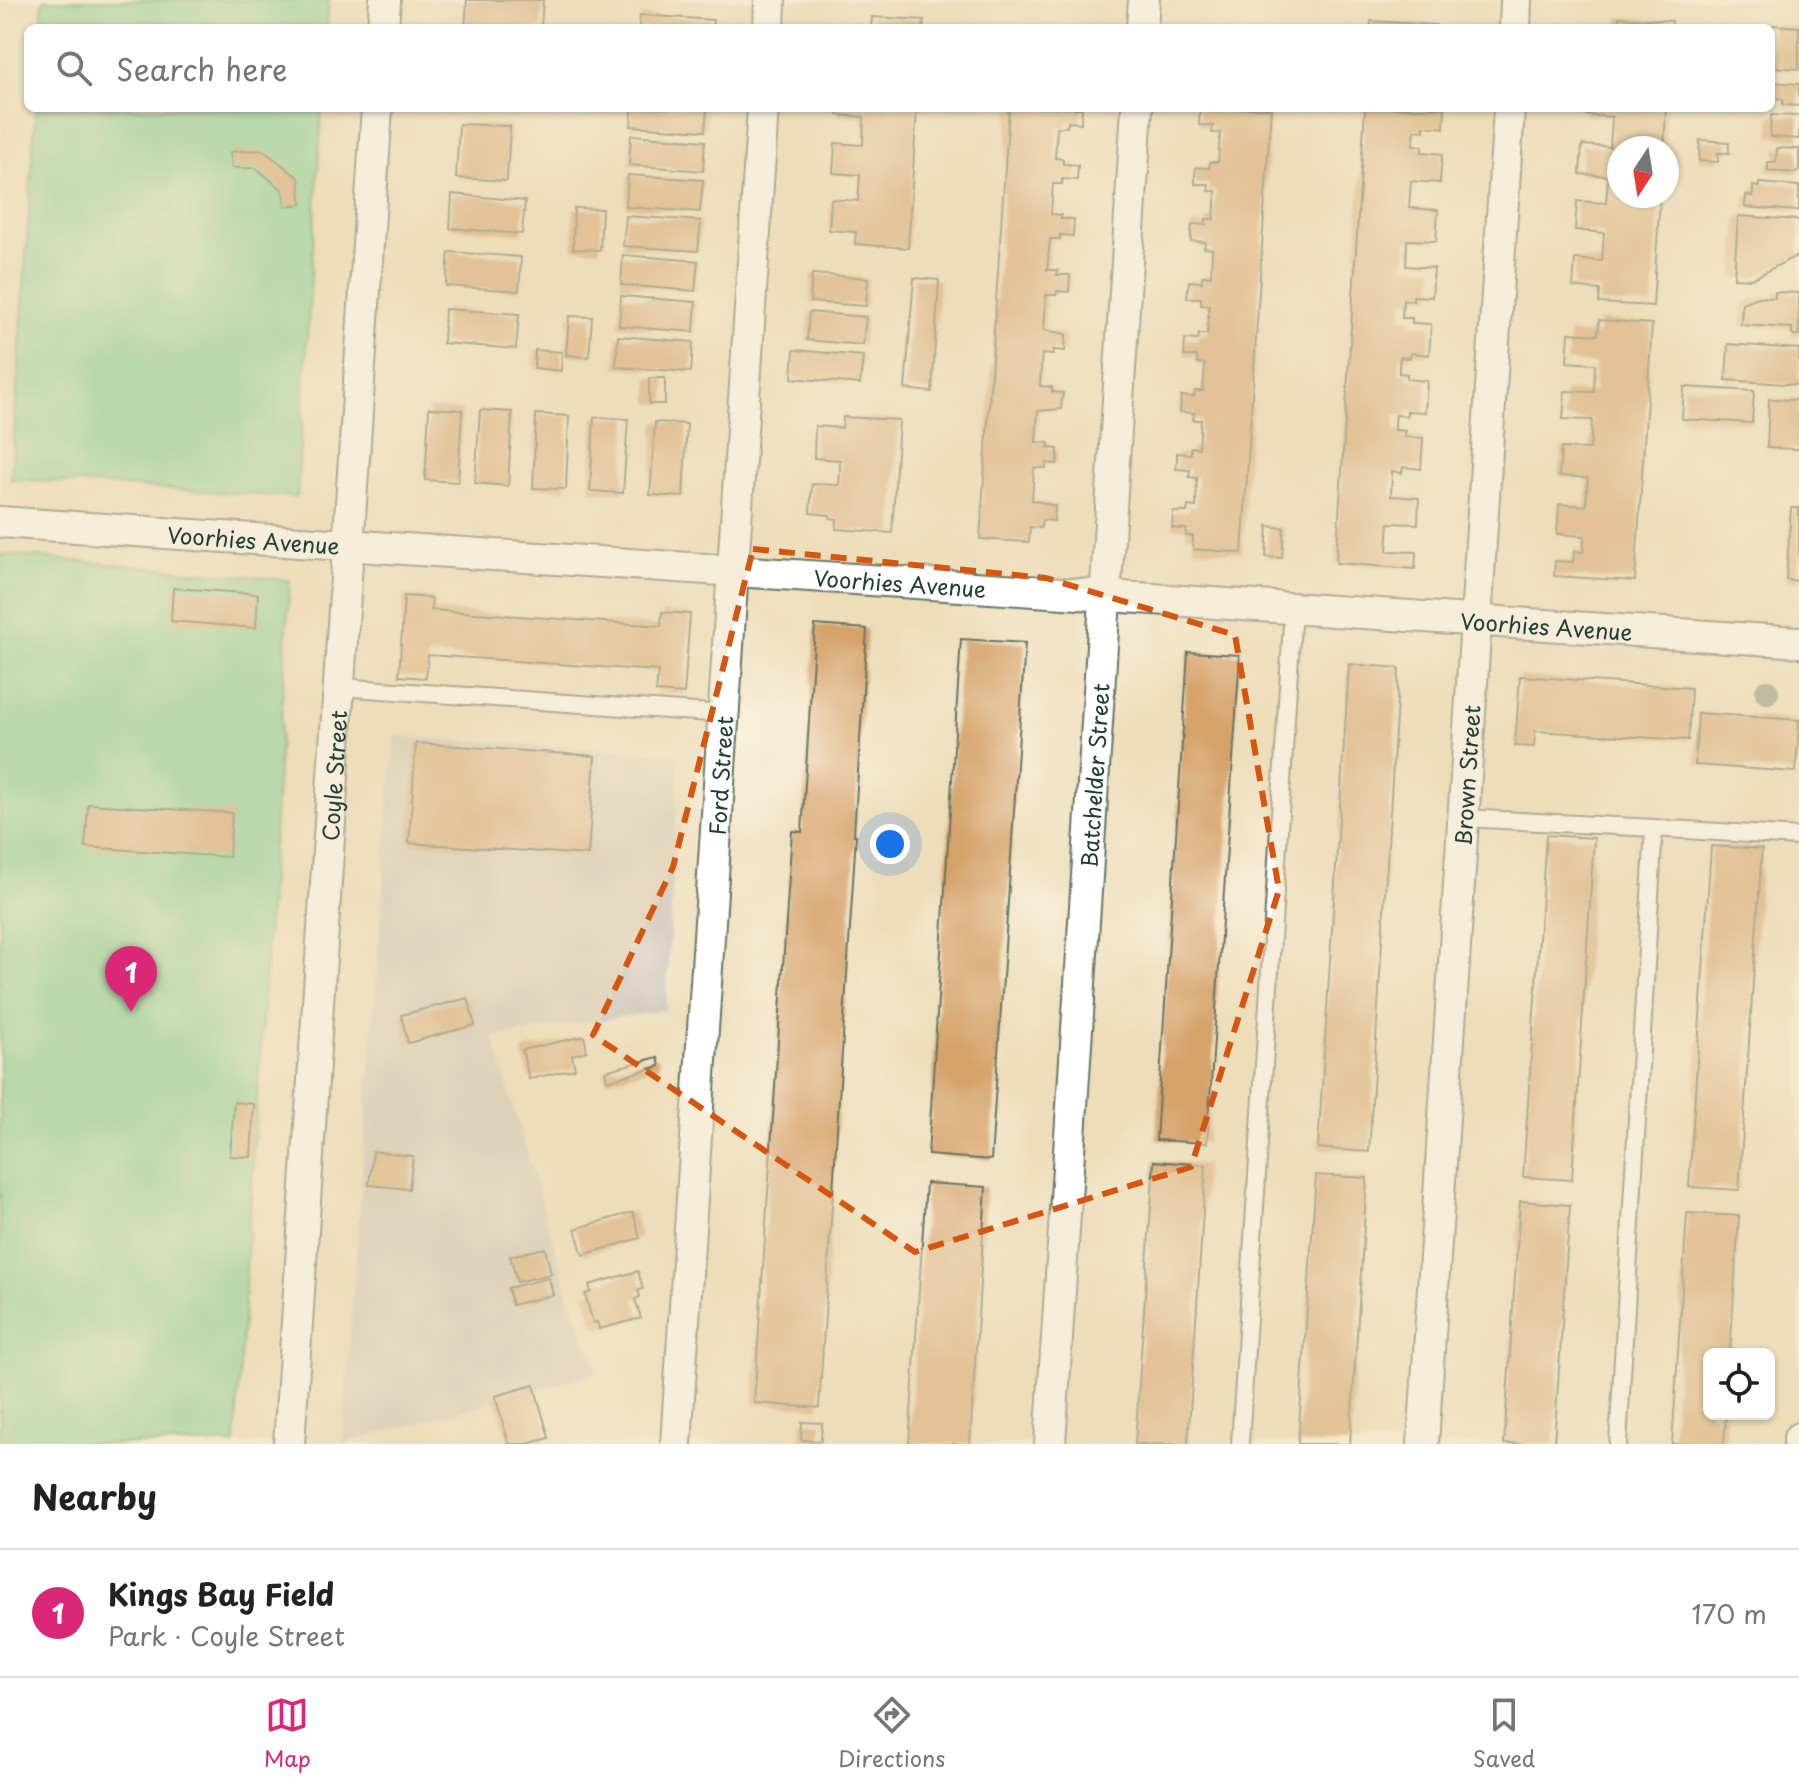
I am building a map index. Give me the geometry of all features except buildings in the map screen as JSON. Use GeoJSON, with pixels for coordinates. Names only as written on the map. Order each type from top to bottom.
{"type":"FeatureCollection","features":[{"type":"Feature","properties":{"kind":"street"},"geometry":{"type":"LineString","coordinates":[[383,24],[385,0]]}},
{"type":"Feature","properties":{"kind":"street"},"geometry":{"type":"LineString","coordinates":[[769,24],[770,0]]}},
{"type":"Feature","properties":{"kind":"street"},"geometry":{"type":"LineString","coordinates":[[1142,24],[1144,0]]}},
{"type":"Feature","properties":{"kind":"street"},"geometry":{"type":"LineString","coordinates":[[1515,24],[1516,0]]}},
{"type":"Feature","properties":{"kind":"street","name":"Coyle Street"},"geometry":{"type":"LineString","coordinates":[[289,1444],[377,112]]}},
{"type":"Feature","properties":{"kind":"street","name":"Ford Street"},"geometry":{"type":"LineString","coordinates":[[676,1444],[763,112]]}},
{"type":"Feature","properties":{"kind":"street","name":"Batchelder Street"},"geometry":{"type":"LineString","coordinates":[[1050,1444],[1137,112]]}},
{"type":"Feature","properties":{"kind":"street","name":"Brown Street"},"geometry":{"type":"LineString","coordinates":[[1423,1444],[1509,112]]}},
{"type":"Feature","properties":{"kind":"street","name":"Voorhies Avenue"},"geometry":{"type":"LineString","coordinates":[[0,522],[1799,642]]}},
{"type":"Feature","properties":{"kind":"street"},"geometry":{"type":"LineString","coordinates":[[1799,1438],[1799,1444]]}},
{"type":"Feature","properties":{"kind":"lane"},"geometry":{"type":"LineString","coordinates":[[1240,1444],[1293,608]]}},
{"type":"Feature","properties":{"kind":"lane"},"geometry":{"type":"LineString","coordinates":[[339,687],[724,714]]}},
{"type":"Feature","properties":{"kind":"lane"},"geometry":{"type":"LineString","coordinates":[[1464,818],[1799,837]]}},
{"type":"Feature","properties":{"kind":"lane"},"geometry":{"type":"LineString","coordinates":[[1618,1444],[1654,828]]}},
{"type":"Feature","properties":{"kind":"highlighted area"},"geometry":{"type":"Polygon","coordinates":[[[753,549],[1046,578],[1235,635],[1279,890],[1191,1167],[915,1252],[593,1035],[673,867],[753,549]]]}},
{"type":"Feature","properties":{"kind":"shaded area"},"geometry":{"type":"Polygon","coordinates":[[[394,736],[679,754],[666,1010],[493,1037],[570,1299],[599,1372],[342,1444],[394,736]]]}},
{"type":"Feature","properties":{"kind":"green space"},"geometry":{"type":"Polygon","coordinates":[[[43,0],[329,0],[327,24],[41,24],[43,0]]]}},
{"type":"Feature","properties":{"kind":"green space"},"geometry":{"type":"Polygon","coordinates":[[[36,112],[322,112],[297,497],[11,479],[36,112]]]}},
{"type":"Feature","properties":{"kind":"green space"},"geometry":{"type":"Polygon","coordinates":[[[0,554],[290,580],[235,1444],[0,1444],[0,554]]]}},
{"type":"Feature","properties":{"kind":"place","name":"Kings Bay Field"},"geometry":{"type":"Point","coordinates":[131,1012]}}]}
